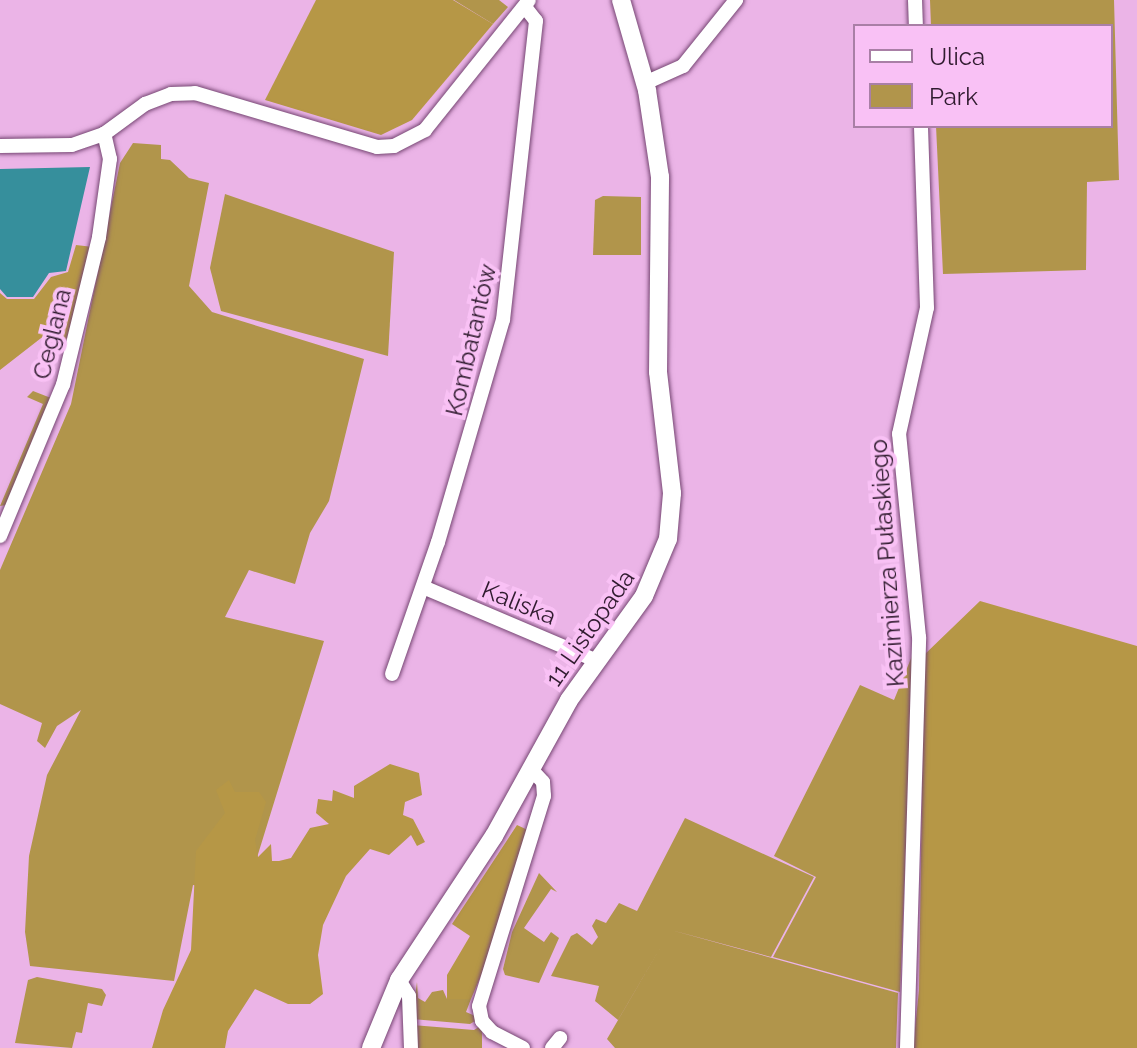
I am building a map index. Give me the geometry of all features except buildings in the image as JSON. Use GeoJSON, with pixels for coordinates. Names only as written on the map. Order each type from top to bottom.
{"type":"FeatureCollection","features":[{"type":"Feature","properties":{"kind":"main road","name":"11 Listopada"},"geometry":{"type":"LineString","coordinates":[[371,1048],[399,980],[470,875],[530,768],[597,661],[653,580],[664,555],[672,510],[658,372],[660,177],[645,83],[621,0]]}},
{"type":"Feature","properties":{"kind":"street"},"geometry":{"type":"LineString","coordinates":[[645,83],[683,66],[736,0]]}},
{"type":"Feature","properties":{"kind":"street"},"geometry":{"type":"LineString","coordinates":[[915,0],[916,24]]}},
{"type":"Feature","properties":{"kind":"street"},"geometry":{"type":"LineString","coordinates":[[0,146],[72,145],[104,134],[145,104],[171,94],[195,93],[377,147],[409,141],[425,130],[527,3]]}},
{"type":"Feature","properties":{"kind":"street","name":"Kombatantów"},"geometry":{"type":"LineString","coordinates":[[392,674],[487,384],[512,269],[536,21],[527,3]]}},
{"type":"Feature","properties":{"kind":"street","name":"Kazimierza Pułaskiego"},"geometry":{"type":"LineString","coordinates":[[907,1048],[919,637],[899,434],[927,308],[921,128]]}},
{"type":"Feature","properties":{"kind":"street","name":"Ceglana"},"geometry":{"type":"LineString","coordinates":[[0,536],[63,385],[99,237],[110,159],[104,134]]}},
{"type":"Feature","properties":{"kind":"street","name":"Kaliska"},"geometry":{"type":"LineString","coordinates":[[423,587],[597,661]]}},
{"type":"Feature","properties":{"kind":"street"},"geometry":{"type":"LineString","coordinates":[[523,1048],[492,1032],[479,1006],[544,796],[543,782],[530,768]]}},
{"type":"Feature","properties":{"kind":"street"},"geometry":{"type":"LineString","coordinates":[[399,980],[409,996],[411,1048]]}},
{"type":"Feature","properties":{"kind":"green space"},"geometry":{"type":"Polygon","coordinates":[[[454,0],[499,0],[508,7],[493,24],[454,0]]]}},
{"type":"Feature","properties":{"kind":"green space"},"geometry":{"type":"Polygon","coordinates":[[[930,0],[1114,0],[1119,180],[1087,182],[1086,270],[943,274],[936,128],[1113,128],[1113,24],[931,24],[930,0]]]}},
{"type":"Feature","properties":{"kind":"green space"},"geometry":{"type":"Polygon","coordinates":[[[133,143],[161,145],[161,159],[170,160],[189,178],[209,183],[189,286],[212,312],[364,359],[329,501],[310,533],[295,584],[249,570],[225,617],[324,641],[246,893],[193,885],[174,981],[30,966],[25,932],[29,856],[47,775],[81,710],[57,726],[45,748],[37,741],[42,723],[0,704],[0,570],[71,404],[120,163],[133,143]]]}},
{"type":"Feature","properties":{"kind":"green space"},"geometry":{"type":"Polygon","coordinates":[[[225,194],[394,252],[388,356],[221,311],[210,268],[225,194]]]}},
{"type":"Feature","properties":{"kind":"green space"},"geometry":{"type":"Polygon","coordinates":[[[603,196],[641,197],[641,255],[593,255],[595,200],[603,196]]]}},
{"type":"Feature","properties":{"kind":"green space"},"geometry":{"type":"Polygon","coordinates":[[[33,391],[51,398],[6,505],[0,506],[43,404],[27,397],[33,391]]]}},
{"type":"Feature","properties":{"kind":"green space"},"geometry":{"type":"Polygon","coordinates":[[[914,651],[900,992],[773,957],[816,877],[774,856],[860,685],[894,700],[914,651]]]}},
{"type":"Feature","properties":{"kind":"green space"},"geometry":{"type":"Polygon","coordinates":[[[685,818],[814,877],[771,957],[671,930],[898,993],[896,1048],[615,1048],[607,1039],[666,938],[618,1020],[595,1001],[599,986],[551,976],[571,936],[577,933],[592,945],[598,937],[592,926],[596,919],[606,923],[619,903],[637,911],[685,818]]]}},
{"type":"Feature","properties":{"kind":"green space"},"geometry":{"type":"Polygon","coordinates":[[[539,873],[557,892],[551,889],[524,928],[544,942],[551,932],[559,938],[539,983],[505,975],[503,969],[512,932],[539,873]]]}},
{"type":"Feature","properties":{"kind":"green space"},"geometry":{"type":"Polygon","coordinates":[[[37,977],[102,989],[106,995],[102,1006],[88,1003],[82,1033],[76,1032],[72,1048],[15,1043],[28,980],[37,977]]]}},
{"type":"Feature","properties":{"kind":"green space"},"geometry":{"type":"Polygon","coordinates":[[[417,982],[418,998],[425,1002],[432,992],[443,990],[447,999],[471,999],[466,1012],[480,1018],[470,1024],[412,1019],[417,982]]]}},
{"type":"Feature","properties":{"kind":"green space"},"geometry":{"type":"Polygon","coordinates":[[[412,1025],[474,1030],[482,1025],[482,1048],[415,1048],[412,1025]]]}},
{"type":"Feature","properties":{"kind":"shaded area"},"geometry":{"type":"Polygon","coordinates":[[[316,0],[453,0],[493,24],[412,120],[381,135],[265,100],[316,0]]]}},
{"type":"Feature","properties":{"kind":"shaded area"},"geometry":{"type":"Polygon","coordinates":[[[90,167],[66,271],[49,273],[33,297],[7,297],[0,289],[0,169],[90,167]]]}},
{"type":"Feature","properties":{"kind":"shaded area"},"geometry":{"type":"Polygon","coordinates":[[[76,245],[93,247],[66,341],[45,335],[0,370],[0,293],[7,299],[34,299],[51,277],[68,272],[76,245]]]}},
{"type":"Feature","properties":{"kind":"shaded area"},"geometry":{"type":"Polygon","coordinates":[[[980,601],[1137,646],[1137,1048],[913,1048],[919,990],[924,655],[980,601]]]}},
{"type":"Feature","properties":{"kind":"shaded area"},"geometry":{"type":"Polygon","coordinates":[[[390,764],[419,773],[422,795],[405,802],[403,815],[413,819],[425,842],[417,846],[411,835],[389,855],[370,849],[346,876],[323,925],[318,955],[323,994],[310,1004],[288,1004],[255,989],[228,1031],[225,1048],[152,1048],[163,1010],[191,950],[196,851],[225,813],[216,790],[229,780],[235,792],[259,792],[266,802],[255,840],[258,857],[271,844],[272,861],[279,861],[291,858],[310,828],[329,824],[316,813],[318,799],[332,801],[333,790],[354,798],[354,786],[390,764]]]}},
{"type":"Feature","properties":{"kind":"shaded area"},"geometry":{"type":"Polygon","coordinates":[[[517,825],[532,832],[483,971],[471,999],[447,999],[447,975],[470,936],[452,924],[517,825]]]}}]}
